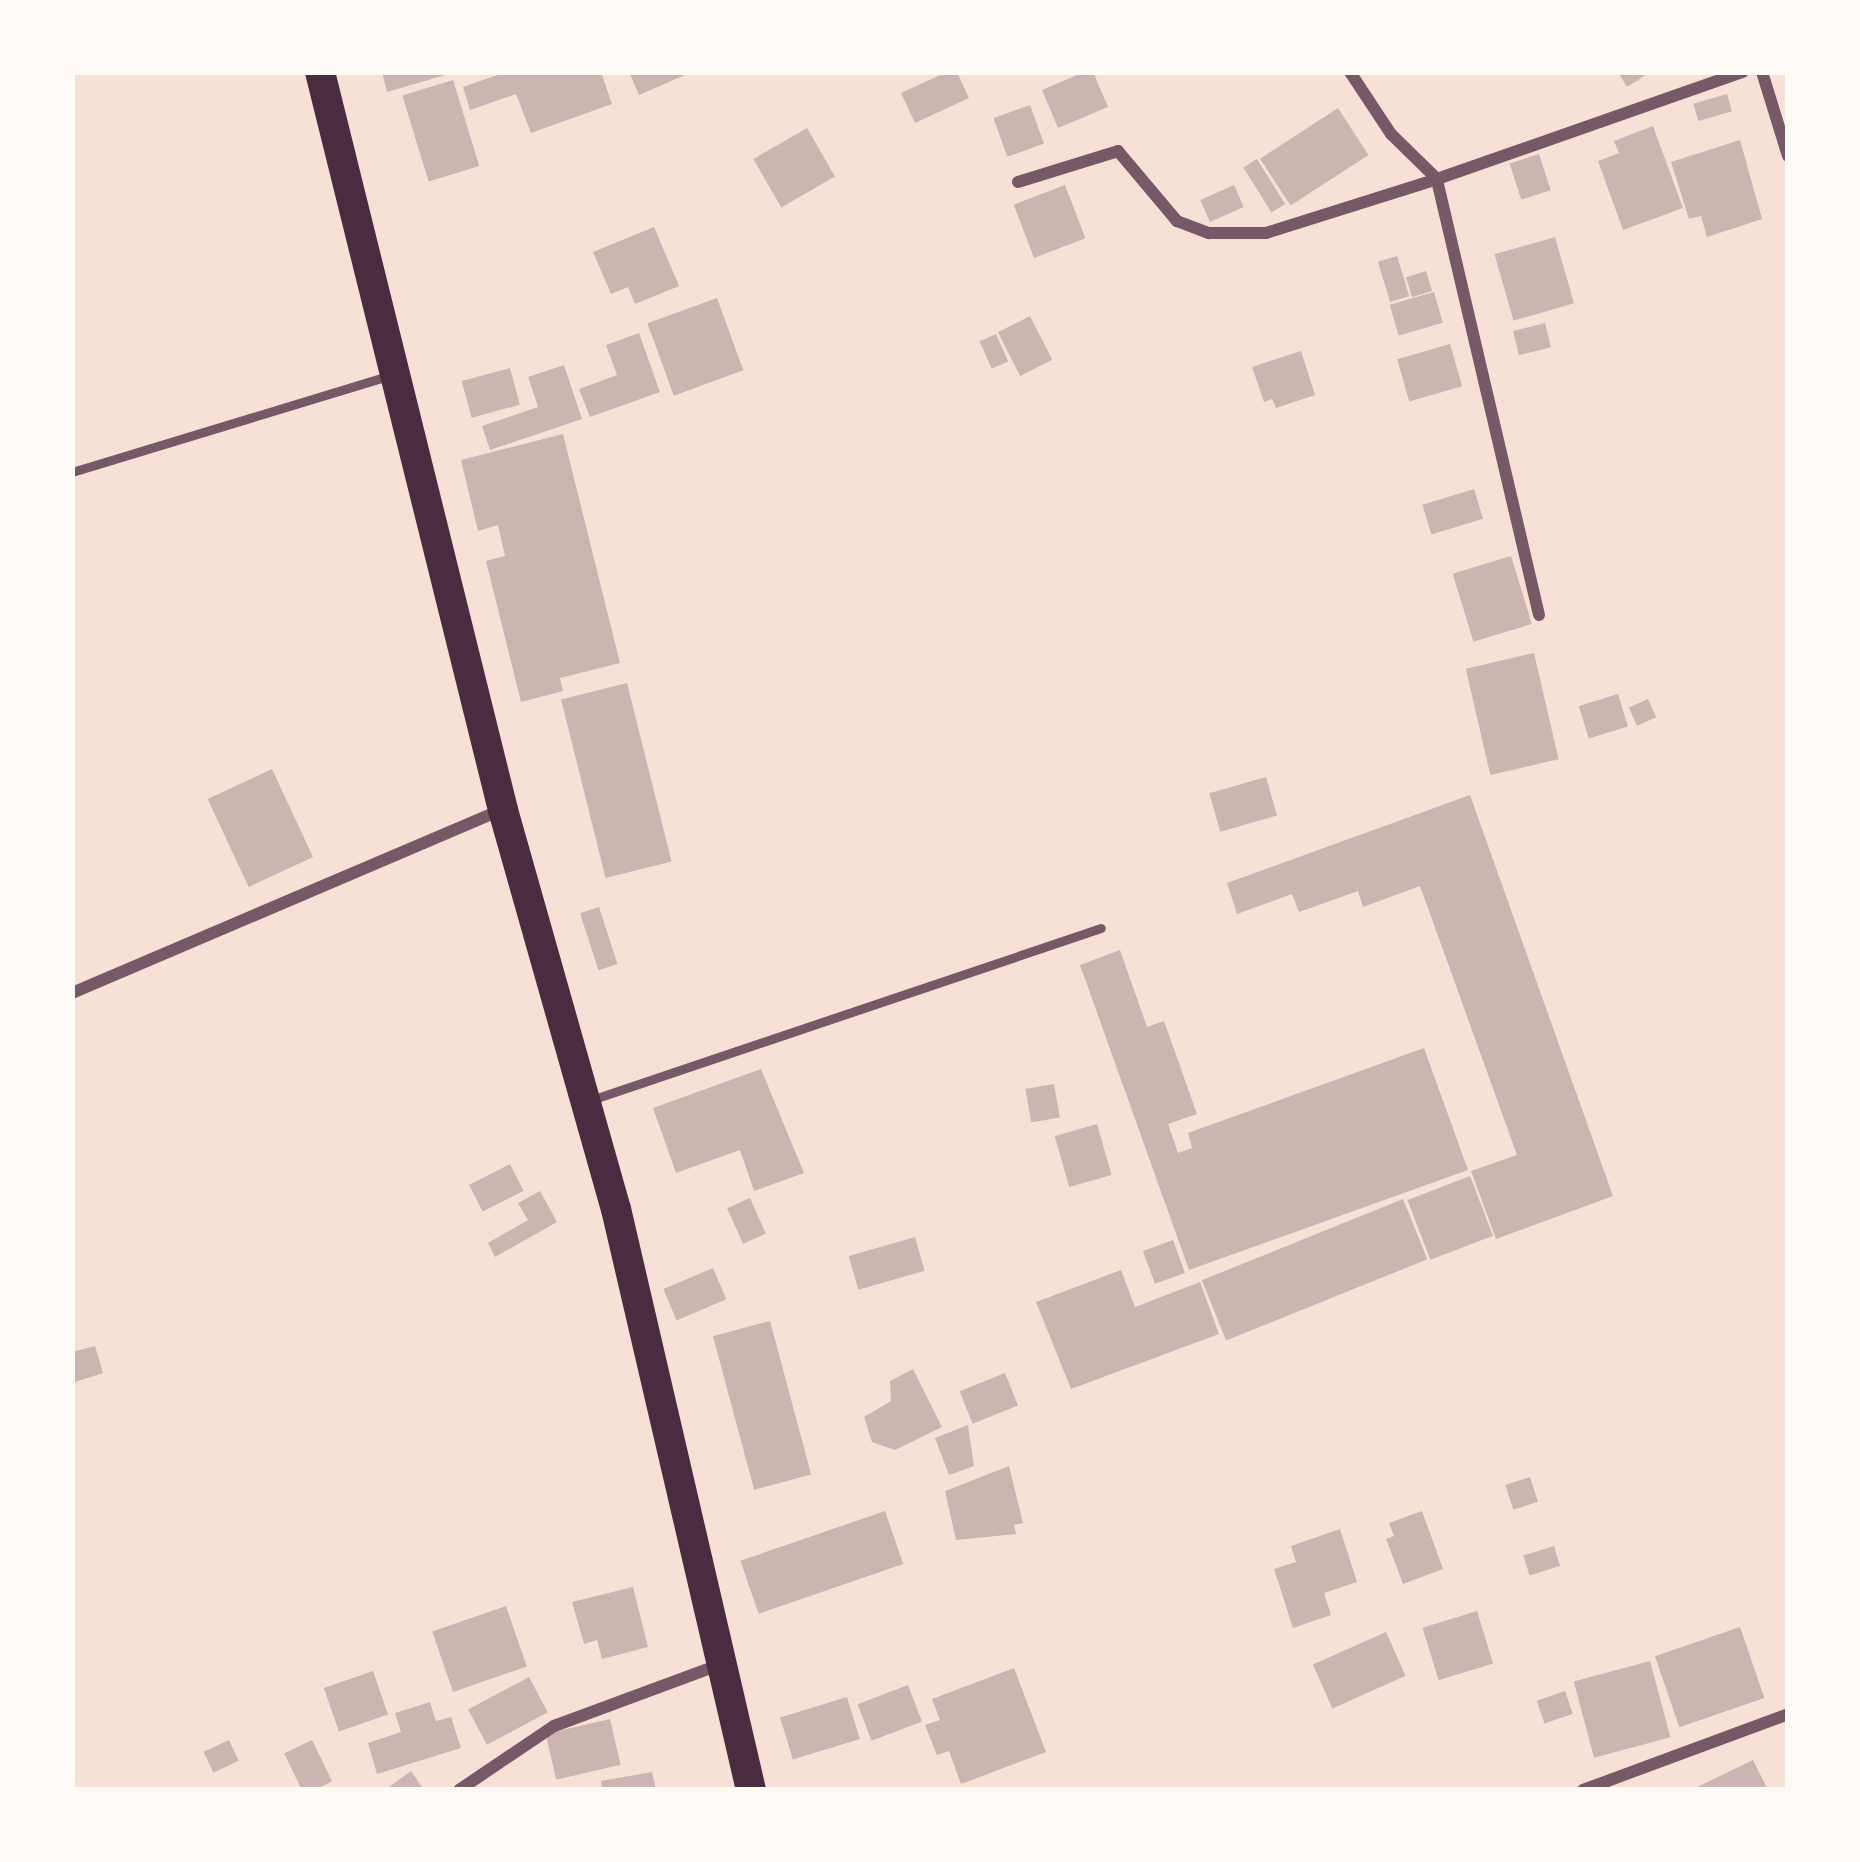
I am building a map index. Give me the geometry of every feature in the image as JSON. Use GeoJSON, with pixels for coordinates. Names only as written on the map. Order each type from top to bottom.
{"type":"FeatureCollection","features":[{"type":"Feature","properties":{"kind":"highway"},"geometry":{"type":"LineString","coordinates":[[320,72],[503,810],[585,1102],[751,1790]]}},
{"type":"Feature","properties":{"kind":"street"},"geometry":{"type":"LineString","coordinates":[[1350,72],[1390,134],[1436,179],[1539,615]]}},
{"type":"Feature","properties":{"kind":"street"},"geometry":{"type":"LineString","coordinates":[[1018,182],[1118,151],[1178,221],[1209,233],[1266,233],[1743,72]]}},
{"type":"Feature","properties":{"kind":"street"},"geometry":{"type":"LineString","coordinates":[[1762,72],[1788,156]]}},
{"type":"Feature","properties":{"kind":"street"},"geometry":{"type":"LineString","coordinates":[[72,993],[503,810]]}},
{"type":"Feature","properties":{"kind":"street"},"geometry":{"type":"LineString","coordinates":[[459,1790],[554,1726],[720,1665]]}},
{"type":"Feature","properties":{"kind":"street"},"geometry":{"type":"LineString","coordinates":[[1583,1790],[1788,1714]]}},
{"type":"Feature","properties":{"kind":"lane"},"geometry":{"type":"LineString","coordinates":[[72,472],[397,374]]}},
{"type":"Feature","properties":{"kind":"lane"},"geometry":{"type":"LineString","coordinates":[[585,1102],[1101,928]]}},
{"type":"Feature","properties":{"kind":"building"},"geometry":{"type":"Polygon","coordinates":[[[382,72],[451,72],[452,73],[387,92],[382,72]]]}},
{"type":"Feature","properties":{"kind":"building"},"geometry":{"type":"Polygon","coordinates":[[[506,72],[601,72],[612,104],[531,133],[516,94],[470,110],[463,87],[506,72]]]}},
{"type":"Feature","properties":{"kind":"building"},"geometry":{"type":"Polygon","coordinates":[[[629,72],[692,72],[639,95],[629,72]]]}},
{"type":"Feature","properties":{"kind":"building"},"geometry":{"type":"Polygon","coordinates":[[[957,72],[969,98],[915,123],[901,93],[957,72]]]}},
{"type":"Feature","properties":{"kind":"building"},"geometry":{"type":"Polygon","coordinates":[[[1093,72],[1108,107],[1058,128],[1042,90],[1093,72]]]}},
{"type":"Feature","properties":{"kind":"building"},"geometry":{"type":"Polygon","coordinates":[[[1618,72],[1651,72],[1627,87],[1618,72]]]}},
{"type":"Feature","properties":{"kind":"building"},"geometry":{"type":"Polygon","coordinates":[[[453,80],[479,166],[429,182],[402,95],[453,80]]]}},
{"type":"Feature","properties":{"kind":"building"},"geometry":{"type":"Polygon","coordinates":[[[1727,94],[1732,111],[1698,121],[1693,104],[1727,94]]]}},
{"type":"Feature","properties":{"kind":"building"},"geometry":{"type":"Polygon","coordinates":[[[1030,105],[1044,144],[1007,157],[993,118],[1030,105]]]}},
{"type":"Feature","properties":{"kind":"building"},"geometry":{"type":"Polygon","coordinates":[[[1338,108],[1368,155],[1291,206],[1260,159],[1338,108]]]}},
{"type":"Feature","properties":{"kind":"building"},"geometry":{"type":"Polygon","coordinates":[[[1653,126],[1683,208],[1623,230],[1598,161],[1619,153],[1614,141],[1653,126]]]}},
{"type":"Feature","properties":{"kind":"building"},"geometry":{"type":"Polygon","coordinates":[[[807,128],[835,176],[781,207],[753,159],[807,128]]]}},
{"type":"Feature","properties":{"kind":"building"},"geometry":{"type":"Polygon","coordinates":[[[1740,140],[1762,219],[1707,237],[1701,216],[1689,219],[1671,162],[1740,140]]]}},
{"type":"Feature","properties":{"kind":"building"},"geometry":{"type":"Polygon","coordinates":[[[1539,154],[1551,190],[1521,200],[1510,164],[1539,154]]]}},
{"type":"Feature","properties":{"kind":"building"},"geometry":{"type":"Polygon","coordinates":[[[1257,159],[1285,204],[1272,212],[1243,167],[1257,159]]]}},
{"type":"Feature","properties":{"kind":"building"},"geometry":{"type":"Polygon","coordinates":[[[1065,185],[1085,238],[1034,258],[1014,205],[1065,185]]]}},
{"type":"Feature","properties":{"kind":"building"},"geometry":{"type":"Polygon","coordinates":[[[1234,185],[1244,207],[1210,222],[1200,200],[1234,185]]]}},
{"type":"Feature","properties":{"kind":"building"},"geometry":{"type":"Polygon","coordinates":[[[654,227],[679,286],[635,304],[628,287],[611,294],[593,252],[654,227]]]}},
{"type":"Feature","properties":{"kind":"building"},"geometry":{"type":"Polygon","coordinates":[[[1555,237],[1574,303],[1513,321],[1494,254],[1555,237]]]}},
{"type":"Feature","properties":{"kind":"building"},"geometry":{"type":"Polygon","coordinates":[[[1397,256],[1409,296],[1390,302],[1378,262],[1397,256]]]}},
{"type":"Feature","properties":{"kind":"building"},"geometry":{"type":"Polygon","coordinates":[[[1426,271],[1432,291],[1412,297],[1406,277],[1426,271]]]}},
{"type":"Feature","properties":{"kind":"building"},"geometry":{"type":"Polygon","coordinates":[[[1434,292],[1443,323],[1399,335],[1390,305],[1434,292]]]}},
{"type":"Feature","properties":{"kind":"building"},"geometry":{"type":"Polygon","coordinates":[[[717,298],[743,370],[674,396],[647,323],[717,298]]]}},
{"type":"Feature","properties":{"kind":"building"},"geometry":{"type":"Polygon","coordinates":[[[1030,316],[1052,360],[1020,376],[998,332],[1030,316]]]}},
{"type":"Feature","properties":{"kind":"building"},"geometry":{"type":"Polygon","coordinates":[[[1545,323],[1551,347],[1519,355],[1513,331],[1545,323]]]}},
{"type":"Feature","properties":{"kind":"building"},"geometry":{"type":"Polygon","coordinates":[[[639,333],[660,392],[590,417],[579,389],[617,375],[606,345],[639,333]]]}},
{"type":"Feature","properties":{"kind":"building"},"geometry":{"type":"Polygon","coordinates":[[[996,334],[1008,361],[992,369],[980,341],[996,334]]]}},
{"type":"Feature","properties":{"kind":"building"},"geometry":{"type":"Polygon","coordinates":[[[1450,344],[1462,386],[1409,401],[1397,359],[1450,344]]]}},
{"type":"Feature","properties":{"kind":"building"},"geometry":{"type":"Polygon","coordinates":[[[1301,351],[1315,395],[1276,408],[1272,399],[1264,402],[1252,367],[1301,351]]]}},
{"type":"Feature","properties":{"kind":"building"},"geometry":{"type":"Polygon","coordinates":[[[564,365],[582,419],[490,450],[482,426],[538,407],[528,377],[564,365]]]}},
{"type":"Feature","properties":{"kind":"building"},"geometry":{"type":"Polygon","coordinates":[[[510,368],[520,405],[472,418],[462,381],[510,368]]]}},
{"type":"Feature","properties":{"kind":"building"},"geometry":{"type":"Polygon","coordinates":[[[563,434],[620,663],[560,678],[563,691],[521,702],[486,561],[505,556],[498,525],[478,531],[461,460],[563,434]]]}},
{"type":"Feature","properties":{"kind":"building"},"geometry":{"type":"Polygon","coordinates":[[[1474,489],[1483,519],[1431,534],[1422,505],[1474,489]]]}},
{"type":"Feature","properties":{"kind":"building"},"geometry":{"type":"Polygon","coordinates":[[[1511,556],[1532,624],[1473,642],[1453,574],[1511,556]]]}},
{"type":"Feature","properties":{"kind":"building"},"geometry":{"type":"Polygon","coordinates":[[[1534,653],[1559,759],[1490,775],[1466,669],[1534,653]]]}},
{"type":"Feature","properties":{"kind":"building"},"geometry":{"type":"Polygon","coordinates":[[[627,683],[672,862],[606,878],[561,699],[627,683]]]}},
{"type":"Feature","properties":{"kind":"building"},"geometry":{"type":"Polygon","coordinates":[[[1618,694],[1628,727],[1589,739],[1579,706],[1618,694]]]}},
{"type":"Feature","properties":{"kind":"building"},"geometry":{"type":"Polygon","coordinates":[[[1648,699],[1656,717],[1637,726],[1629,708],[1648,699]]]}},
{"type":"Feature","properties":{"kind":"building"},"geometry":{"type":"Polygon","coordinates":[[[272,769],[313,857],[249,887],[208,799],[272,769]]]}},
{"type":"Feature","properties":{"kind":"building"},"geometry":{"type":"Polygon","coordinates":[[[1266,777],[1277,815],[1220,832],[1209,793],[1266,777]]]}},
{"type":"Feature","properties":{"kind":"building"},"geometry":{"type":"Polygon","coordinates":[[[1470,795],[1613,1196],[1496,1239],[1471,1171],[1517,1155],[1420,886],[1363,907],[1358,891],[1299,912],[1292,894],[1237,914],[1227,883],[1470,795]]]}},
{"type":"Feature","properties":{"kind":"building"},"geometry":{"type":"Polygon","coordinates":[[[599,907],[618,964],[599,970],[580,913],[599,907]]]}},
{"type":"Feature","properties":{"kind":"building"},"geometry":{"type":"Polygon","coordinates":[[[1120,950],[1147,1027],[1164,1021],[1197,1114],[1168,1124],[1178,1153],[1192,1148],[1188,1133],[1424,1048],[1468,1170],[1189,1270],[1080,965],[1120,950]]]}},
{"type":"Feature","properties":{"kind":"building"},"geometry":{"type":"Polygon","coordinates":[[[761,1069],[804,1173],[754,1191],[740,1150],[676,1173],[653,1108],[761,1069]]]}},
{"type":"Feature","properties":{"kind":"building"},"geometry":{"type":"Polygon","coordinates":[[[1054,1084],[1060,1117],[1031,1123],[1025,1089],[1054,1084]]]}},
{"type":"Feature","properties":{"kind":"building"},"geometry":{"type":"Polygon","coordinates":[[[1097,1124],[1112,1175],[1069,1187],[1055,1136],[1097,1124]]]}},
{"type":"Feature","properties":{"kind":"building"},"geometry":{"type":"Polygon","coordinates":[[[510,1164],[524,1191],[483,1212],[469,1185],[510,1164]]]}},
{"type":"Feature","properties":{"kind":"building"},"geometry":{"type":"Polygon","coordinates":[[[1470,1176],[1493,1236],[1430,1260],[1407,1200],[1470,1176]]]}},
{"type":"Feature","properties":{"kind":"building"},"geometry":{"type":"Polygon","coordinates":[[[540,1191],[557,1222],[495,1257],[488,1243],[528,1220],[518,1203],[540,1191]]]}},
{"type":"Feature","properties":{"kind":"building"},"geometry":{"type":"Polygon","coordinates":[[[750,1198],[766,1234],[743,1244],[727,1208],[750,1198]]]}},
{"type":"Feature","properties":{"kind":"building"},"geometry":{"type":"Polygon","coordinates":[[[1403,1199],[1427,1259],[1226,1341],[1202,1280],[1403,1199]]]}},
{"type":"Feature","properties":{"kind":"building"},"geometry":{"type":"Polygon","coordinates":[[[915,1237],[925,1271],[858,1290],[849,1256],[915,1237]]]}},
{"type":"Feature","properties":{"kind":"building"},"geometry":{"type":"Polygon","coordinates":[[[1173,1240],[1185,1273],[1155,1284],[1143,1251],[1173,1240]]]}},
{"type":"Feature","properties":{"kind":"building"},"geometry":{"type":"Polygon","coordinates":[[[713,1268],[726,1299],[677,1320],[663,1289],[713,1268]]]}},
{"type":"Feature","properties":{"kind":"building"},"geometry":{"type":"Polygon","coordinates":[[[1121,1270],[1135,1307],[1200,1282],[1219,1334],[1071,1389],[1036,1302],[1121,1270]]]}},
{"type":"Feature","properties":{"kind":"building"},"geometry":{"type":"Polygon","coordinates":[[[770,1321],[811,1475],[754,1490],[713,1336],[770,1321]]]}},
{"type":"Feature","properties":{"kind":"building"},"geometry":{"type":"Polygon","coordinates":[[[95,1346],[103,1373],[72,1383],[72,1352],[95,1346]]]}},
{"type":"Feature","properties":{"kind":"building"},"geometry":{"type":"Polygon","coordinates":[[[913,1369],[942,1427],[895,1450],[872,1442],[864,1417],[891,1401],[890,1381],[913,1369]]]}},
{"type":"Feature","properties":{"kind":"building"},"geometry":{"type":"Polygon","coordinates":[[[1005,1373],[1018,1405],[973,1424],[960,1391],[1005,1373]]]}},
{"type":"Feature","properties":{"kind":"building"},"geometry":{"type":"Polygon","coordinates":[[[968,1425],[974,1466],[949,1475],[935,1438],[968,1425]]]}},
{"type":"Feature","properties":{"kind":"building"},"geometry":{"type":"Polygon","coordinates":[[[1009,1466],[1023,1523],[1014,1525],[1016,1534],[956,1540],[945,1491],[1009,1466]]]}},
{"type":"Feature","properties":{"kind":"building"},"geometry":{"type":"Polygon","coordinates":[[[1530,1477],[1538,1502],[1513,1510],[1505,1485],[1530,1477]]]}},
{"type":"Feature","properties":{"kind":"building"},"geometry":{"type":"Polygon","coordinates":[[[885,1511],[903,1564],[759,1614],[740,1561],[885,1511]]]}},
{"type":"Feature","properties":{"kind":"building"},"geometry":{"type":"Polygon","coordinates":[[[1422,1511],[1443,1569],[1403,1584],[1386,1539],[1394,1536],[1389,1523],[1422,1511]]]}},
{"type":"Feature","properties":{"kind":"building"},"geometry":{"type":"Polygon","coordinates":[[[1340,1529],[1357,1582],[1324,1593],[1331,1615],[1293,1628],[1274,1569],[1296,1562],[1291,1546],[1340,1529]]]}},
{"type":"Feature","properties":{"kind":"building"},"geometry":{"type":"Polygon","coordinates":[[[1554,1546],[1560,1566],[1530,1575],[1523,1555],[1554,1546]]]}},
{"type":"Feature","properties":{"kind":"building"},"geometry":{"type":"Polygon","coordinates":[[[633,1587],[648,1647],[602,1659],[597,1640],[584,1644],[572,1602],[633,1587]]]}},
{"type":"Feature","properties":{"kind":"building"},"geometry":{"type":"Polygon","coordinates":[[[506,1606],[527,1667],[453,1692],[432,1631],[506,1606]]]}},
{"type":"Feature","properties":{"kind":"building"},"geometry":{"type":"Polygon","coordinates":[[[1477,1611],[1493,1664],[1439,1680],[1422,1628],[1477,1611]]]}},
{"type":"Feature","properties":{"kind":"building"},"geometry":{"type":"Polygon","coordinates":[[[1740,1627],[1764,1698],[1679,1727],[1655,1656],[1740,1627]]]}},
{"type":"Feature","properties":{"kind":"building"},"geometry":{"type":"Polygon","coordinates":[[[1386,1632],[1406,1676],[1332,1708],[1313,1665],[1386,1632]]]}},
{"type":"Feature","properties":{"kind":"building"},"geometry":{"type":"Polygon","coordinates":[[[1650,1661],[1670,1737],[1594,1758],[1574,1681],[1650,1661]]]}},
{"type":"Feature","properties":{"kind":"building"},"geometry":{"type":"Polygon","coordinates":[[[1014,1668],[1046,1752],[961,1784],[949,1751],[937,1755],[925,1725],[940,1720],[932,1699],[1014,1668]]]}},
{"type":"Feature","properties":{"kind":"building"},"geometry":{"type":"Polygon","coordinates":[[[373,1671],[388,1714],[339,1731],[324,1688],[373,1671]]]}},
{"type":"Feature","properties":{"kind":"building"},"geometry":{"type":"Polygon","coordinates":[[[529,1677],[548,1712],[487,1745],[468,1709],[529,1677]]]}},
{"type":"Feature","properties":{"kind":"building"},"geometry":{"type":"Polygon","coordinates":[[[908,1685],[922,1721],[872,1741],[858,1704],[908,1685]]]}},
{"type":"Feature","properties":{"kind":"building"},"geometry":{"type":"Polygon","coordinates":[[[1565,1691],[1573,1714],[1544,1723],[1537,1701],[1565,1691]]]}},
{"type":"Feature","properties":{"kind":"building"},"geometry":{"type":"Polygon","coordinates":[[[847,1697],[860,1739],[793,1760],[780,1717],[847,1697]]]}},
{"type":"Feature","properties":{"kind":"building"},"geometry":{"type":"Polygon","coordinates":[[[430,1702],[436,1721],[451,1717],[461,1748],[377,1774],[368,1743],[401,1732],[395,1713],[430,1702]]]}},
{"type":"Feature","properties":{"kind":"building"},"geometry":{"type":"Polygon","coordinates":[[[610,1719],[621,1765],[556,1780],[546,1734],[610,1719]]]}},
{"type":"Feature","properties":{"kind":"building"},"geometry":{"type":"Polygon","coordinates":[[[229,1740],[239,1761],[213,1773],[204,1752],[229,1740]]]}},
{"type":"Feature","properties":{"kind":"building"},"geometry":{"type":"Polygon","coordinates":[[[312,1740],[332,1781],[302,1790],[284,1754],[312,1740]]]}},
{"type":"Feature","properties":{"kind":"building"},"geometry":{"type":"Polygon","coordinates":[[[1753,1760],[1768,1790],[1691,1790],[1753,1760]]]}},
{"type":"Feature","properties":{"kind":"building"},"geometry":{"type":"Polygon","coordinates":[[[411,1771],[424,1790],[385,1790],[411,1771]]]}},
{"type":"Feature","properties":{"kind":"building"},"geometry":{"type":"Polygon","coordinates":[[[652,1772],[656,1790],[602,1790],[601,1781],[652,1772]]]}}]}
